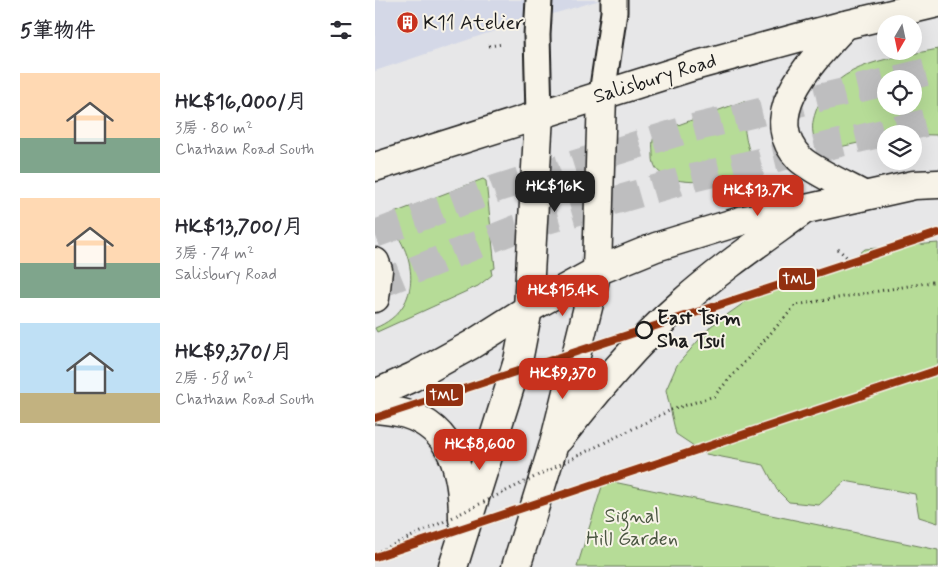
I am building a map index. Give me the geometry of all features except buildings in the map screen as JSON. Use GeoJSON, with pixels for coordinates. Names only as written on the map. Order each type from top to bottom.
{"type":"FeatureCollection","features":[{"type":"Feature","properties":{"kind":"main road","name":"Salisbury Road"},"geometry":{"type":"LineString","coordinates":[[375,167],[694,66],[845,25],[938,3]]}},
{"type":"Feature","properties":{"kind":"main road"},"geometry":{"type":"LineString","coordinates":[[845,25],[798,81],[787,102],[784,124],[789,145],[801,160],[863,195]]}},
{"type":"Feature","properties":{"kind":"main road"},"geometry":{"type":"LineString","coordinates":[[516,567],[554,444],[597,270],[603,94]]}},
{"type":"Feature","properties":{"kind":"main road"},"geometry":{"type":"LineString","coordinates":[[453,567],[515,370],[528,309],[539,115]]}},
{"type":"Feature","properties":{"kind":"main road"},"geometry":{"type":"LineString","coordinates":[[375,394],[413,377],[471,345],[528,309],[597,270],[656,247],[743,220],[806,210],[915,184],[938,184]]}},
{"type":"Feature","properties":{"kind":"main road"},"geometry":{"type":"LineString","coordinates":[[554,444],[605,382],[645,338],[681,303],[735,260],[806,210]]}},
{"type":"Feature","properties":{"kind":"main road"},"geometry":{"type":"LineString","coordinates":[[375,262],[378,270],[375,298]]}},
{"type":"Feature","properties":{"kind":"main road"},"geometry":{"type":"LineString","coordinates":[[375,409],[406,414],[432,426],[453,454],[463,489],[463,538]]}},
{"type":"Feature","properties":{"kind":"lane"},"geometry":{"type":"LineString","coordinates":[[539,0],[537,35],[539,115]]}},
{"type":"Feature","properties":{"kind":"lane"},"geometry":{"type":"LineString","coordinates":[[603,94],[614,0]]}},
{"type":"Feature","properties":{"kind":"path"},"geometry":{"type":"LineString","coordinates":[[838,249],[854,264]]}},
{"type":"Feature","properties":{"kind":"path"},"geometry":{"type":"LineString","coordinates":[[375,552],[441,523],[671,410],[714,396],[796,305],[938,281]]}},
{"type":"Feature","properties":{"kind":"shaded area"},"geometry":{"type":"Polygon","coordinates":[[[375,0],[600,0],[485,34],[375,71],[375,0]]]}},
{"type":"Feature","properties":{"kind":"green space"},"geometry":{"type":"Polygon","coordinates":[[[938,49],[938,135],[922,135],[922,125],[877,125],[877,139],[835,148],[827,146],[814,138],[813,123],[817,108],[826,92],[838,80],[853,71],[883,60],[923,60],[923,52],[938,49]]]}},
{"type":"Feature","properties":{"kind":"green space"},"geometry":{"type":"Polygon","coordinates":[[[744,101],[745,132],[754,162],[749,175],[692,182],[664,176],[656,168],[653,156],[653,138],[656,133],[744,101]]]}},
{"type":"Feature","properties":{"kind":"green space"},"geometry":{"type":"Polygon","coordinates":[[[483,179],[486,181],[495,268],[491,270],[492,275],[478,286],[377,332],[375,328],[391,319],[402,307],[409,293],[411,278],[404,248],[396,233],[385,220],[386,216],[483,179]]]}},
{"type":"Feature","properties":{"kind":"green space"},"geometry":{"type":"Polygon","coordinates":[[[938,243],[938,523],[919,517],[915,494],[845,481],[819,505],[789,502],[777,490],[764,465],[706,454],[676,434],[666,390],[677,365],[711,326],[771,284],[844,266],[865,249],[938,243]]]}},
{"type":"Feature","properties":{"kind":"green space","name":"Signal Hill Garden"},"geometry":{"type":"Polygon","coordinates":[[[604,480],[938,550],[938,567],[577,567],[604,480]]]}},
{"type":"Feature","properties":{"kind":"tunnel"},"geometry":{"type":"LineString","coordinates":[[922,73],[938,69]]}},
{"type":"Feature","properties":{"kind":"tunnel"},"geometry":{"type":"LineString","coordinates":[[375,234],[498,188],[685,130],[877,84]]}},
{"type":"Feature","properties":{"kind":"tunnel"},"geometry":{"type":"LineString","coordinates":[[375,286],[516,229],[696,177],[938,120]]}},
{"type":"Feature","properties":{"kind":"transit line","name":"TML"},"geometry":{"type":"LineString","coordinates":[[375,418],[938,233]]}},
{"type":"Feature","properties":{"kind":"transit line","name":"TML"},"geometry":{"type":"LineString","coordinates":[[375,557],[938,370]]}},
{"type":"Feature","properties":{"kind":"place","name":"K11 Atelier"},"geometry":{"type":"Point","coordinates":[407,23]}},
{"type":"Feature","properties":{"kind":"place","name":"East Tsim Sha Tsui"},"geometry":{"type":"Point","coordinates":[644,330]}}]}
